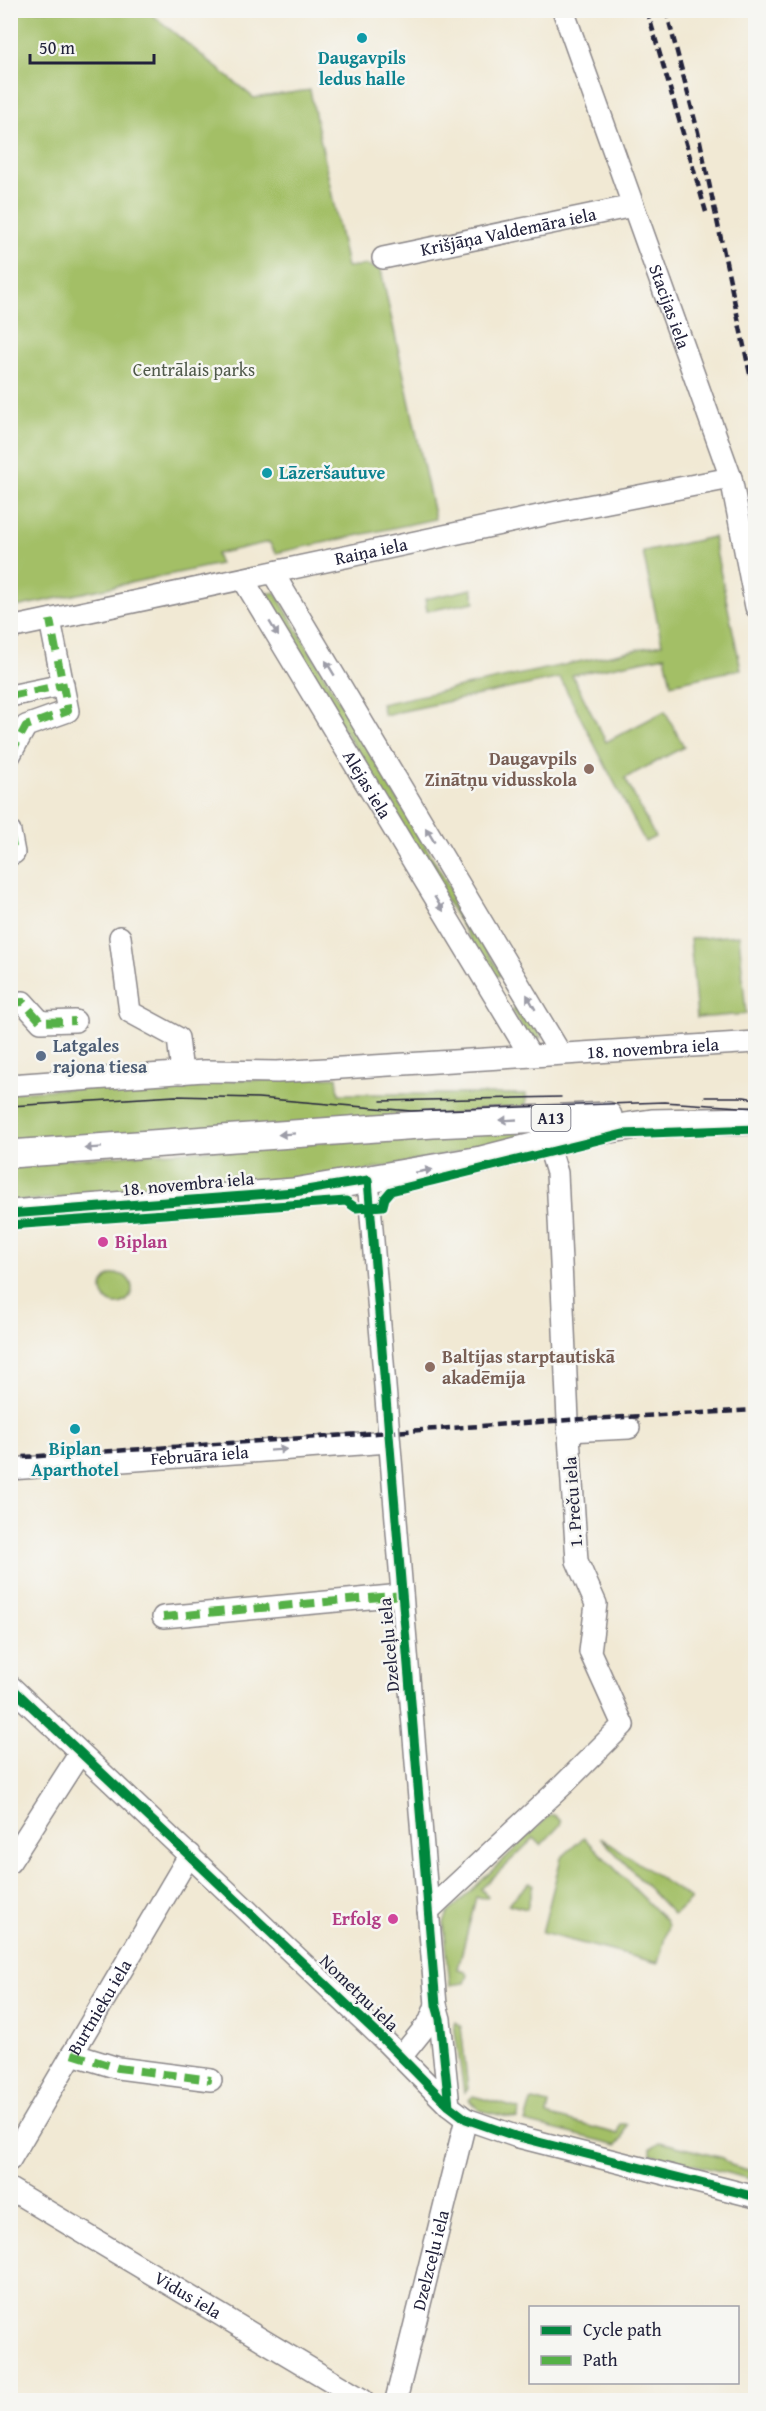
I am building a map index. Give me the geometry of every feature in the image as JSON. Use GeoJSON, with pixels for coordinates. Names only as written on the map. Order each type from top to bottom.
{"type":"FeatureCollection","features":[{"type":"Feature","properties":{"kind":"main road","name":"A13"},"geometry":{"type":"LineString","coordinates":[[10,1154],[433,1124],[756,1108]]}},
{"type":"Feature","properties":{"kind":"main road","name":"18. novembra iela"},"geometry":{"type":"LineString","coordinates":[[10,1214],[294,1192],[481,1160],[597,1131],[652,1123],[756,1120]]}},
{"type":"Feature","properties":{"kind":"street","name":"Stacijas iela"},"geometry":{"type":"LineString","coordinates":[[563,10],[731,478],[756,607]]}},
{"type":"Feature","properties":{"kind":"street","name":"Krišjāņa Valdemāra iela"},"geometry":{"type":"LineString","coordinates":[[383,258],[633,206]]}},
{"type":"Feature","properties":{"kind":"street","name":"Raiņa iela"},"geometry":{"type":"LineString","coordinates":[[10,628],[562,510],[731,478]]}},
{"type":"Feature","properties":{"kind":"street","name":"Alejas iela"},"geometry":{"type":"LineString","coordinates":[[273,573],[560,1053]]}},
{"type":"Feature","properties":{"kind":"street","name":"Alejas iela"},"geometry":{"type":"LineString","coordinates":[[243,579],[530,1055]]}},
{"type":"Feature","properties":{"kind":"street"},"geometry":{"type":"LineString","coordinates":[[10,755],[26,726],[68,711],[50,620]]}},
{"type":"Feature","properties":{"kind":"street"},"geometry":{"type":"LineString","coordinates":[[10,696],[63,685]]}},
{"type":"Feature","properties":{"kind":"street"},"geometry":{"type":"LineString","coordinates":[[10,832],[14,853],[10,853]]}},
{"type":"Feature","properties":{"kind":"street"},"geometry":{"type":"LineString","coordinates":[[120,937],[130,1012],[178,1038],[182,1073]]}},
{"type":"Feature","properties":{"kind":"street"},"geometry":{"type":"LineString","coordinates":[[491,990],[514,975]]}},
{"type":"Feature","properties":{"kind":"street"},"geometry":{"type":"LineString","coordinates":[[10,1003],[23,1002],[41,1022],[75,1021]]}},
{"type":"Feature","properties":{"kind":"street","name":"18. novembra iela"},"geometry":{"type":"LineString","coordinates":[[10,1085],[182,1073],[277,1072],[756,1042]]}},
{"type":"Feature","properties":{"kind":"street","name":"1. Preču iela"},"geometry":{"type":"LineString","coordinates":[[428,1911],[563,1785],[622,1725],[590,1652],[596,1604],[577,1561],[568,1431],[557,1173],[548,1143]]}},
{"type":"Feature","properties":{"kind":"street","name":"Dzelceļu iela"},"geometry":{"type":"LineString","coordinates":[[368,1180],[436,2005],[440,2019],[449,2106]]}},
{"type":"Feature","properties":{"kind":"street"},"geometry":{"type":"LineString","coordinates":[[568,1431],[629,1428]]}},
{"type":"Feature","properties":{"kind":"street","name":"Februāra iela"},"geometry":{"type":"LineString","coordinates":[[10,1469],[389,1442]]}},
{"type":"Feature","properties":{"kind":"street"},"geometry":{"type":"LineString","coordinates":[[164,1617],[402,1595]]}},
{"type":"Feature","properties":{"kind":"street","name":"Nometņu iela"},"geometry":{"type":"LineString","coordinates":[[10,1686],[190,1854],[449,2106],[466,2119],[515,2136],[756,2197]]}},
{"type":"Feature","properties":{"kind":"street"},"geometry":{"type":"LineString","coordinates":[[10,1862],[80,1753]]}},
{"type":"Feature","properties":{"kind":"street","name":"Burtnieku iela"},"geometry":{"type":"LineString","coordinates":[[10,2160],[190,1854]]}},
{"type":"Feature","properties":{"kind":"street"},"geometry":{"type":"LineString","coordinates":[[401,2057],[430,2021],[436,2005]]}},
{"type":"Feature","properties":{"kind":"street"},"geometry":{"type":"LineString","coordinates":[[72,2054],[118,2068],[211,2080]]}},
{"type":"Feature","properties":{"kind":"street","name":"Dzelzceļu iela"},"geometry":{"type":"LineString","coordinates":[[396,2400],[466,2119]]}},
{"type":"Feature","properties":{"kind":"street","name":"Vidus iela"},"geometry":{"type":"LineString","coordinates":[[10,2189],[363,2400]]}},
{"type":"Feature","properties":{"kind":"green space","name":"Centrālais parks"},"geometry":{"type":"Polygon","coordinates":[[[11,10],[151,11],[155,17],[254,98],[310,90],[347,267],[367,265],[381,270],[435,519],[276,553],[269,542],[216,554],[220,564],[11,608],[11,10]]]}},
{"type":"Feature","properties":{"kind":"green space"},"geometry":{"type":"Polygon","coordinates":[[[713,537],[741,669],[671,684],[665,656],[572,675],[606,742],[665,711],[684,747],[625,778],[655,837],[645,842],[560,678],[384,715],[381,704],[662,644],[643,552],[713,537]]]}},
{"type":"Feature","properties":{"kind":"green space"},"geometry":{"type":"Polygon","coordinates":[[[472,589],[475,602],[427,611],[425,599],[472,589]]]}},
{"type":"Feature","properties":{"kind":"green space"},"geometry":{"type":"Polygon","coordinates":[[[275,592],[501,974],[499,976],[492,976],[263,595],[275,592]]]}},
{"type":"Feature","properties":{"kind":"green space"},"geometry":{"type":"Polygon","coordinates":[[[739,935],[746,1014],[697,1018],[690,939],[739,935]]]}},
{"type":"Feature","properties":{"kind":"green space"},"geometry":{"type":"Polygon","coordinates":[[[523,1004],[542,1038],[529,1039],[512,1010],[523,1004]]]}},
{"type":"Feature","properties":{"kind":"green space"},"geometry":{"type":"Polygon","coordinates":[[[337,1077],[339,1094],[526,1094],[526,1112],[11,1143],[11,1092],[178,1082],[337,1077]]]}},
{"type":"Feature","properties":{"kind":"green space"},"geometry":{"type":"Polygon","coordinates":[[[526,1128],[528,1138],[341,1176],[11,1202],[11,1163],[526,1128]]]}},
{"type":"Feature","properties":{"kind":"green space"},"geometry":{"type":"Polygon","coordinates":[[[117,1274],[128,1278],[132,1289],[128,1300],[117,1304],[106,1300],[102,1289],[106,1278],[117,1274]]]}},
{"type":"Feature","properties":{"kind":"green space"},"geometry":{"type":"Polygon","coordinates":[[[550,1815],[554,1815],[561,1821],[560,1825],[541,1845],[534,1838],[481,1889],[488,1896],[486,1898],[476,1897],[458,1969],[465,1971],[468,1975],[465,1983],[450,1985],[444,1923],[448,1913],[550,1815]]]}},
{"type":"Feature","properties":{"kind":"green space"},"geometry":{"type":"Polygon","coordinates":[[[584,1837],[666,1921],[668,1926],[658,1963],[542,1933],[561,1858],[584,1837]]]}},
{"type":"Feature","properties":{"kind":"green space"},"geometry":{"type":"Polygon","coordinates":[[[600,1837],[691,1899],[674,1915],[600,1837]]]}},
{"type":"Feature","properties":{"kind":"green space"},"geometry":{"type":"Polygon","coordinates":[[[530,1882],[533,1884],[527,1909],[508,1904],[530,1882]]]}},
{"type":"Feature","properties":{"kind":"green space"},"geometry":{"type":"Polygon","coordinates":[[[455,2022],[461,2027],[468,2089],[464,2093],[454,2024],[455,2022]]]}},
{"type":"Feature","properties":{"kind":"green space"},"geometry":{"type":"Polygon","coordinates":[[[473,2096],[520,2109],[517,2119],[479,2110],[469,2100],[473,2096]]]}},
{"type":"Feature","properties":{"kind":"green space"},"geometry":{"type":"Polygon","coordinates":[[[533,2100],[549,2104],[547,2115],[618,2134],[621,2124],[627,2124],[623,2138],[617,2145],[525,2122],[533,2100]]]}},
{"type":"Feature","properties":{"kind":"green space"},"geometry":{"type":"Polygon","coordinates":[[[660,2142],[723,2158],[731,2165],[755,2172],[755,2180],[651,2154],[651,2148],[660,2142]]]}},
{"type":"Feature","properties":{"kind":"tram line"},"geometry":{"type":"LineString","coordinates":[[10,1106],[175,1096],[258,1098],[411,1111],[664,1102],[756,1108]]}},
{"type":"Feature","properties":{"kind":"tram line"},"geometry":{"type":"LineString","coordinates":[[381,1101],[561,1097]]}},
{"type":"Feature","properties":{"kind":"tram line"},"geometry":{"type":"LineString","coordinates":[[705,1097],[756,1099]]}},
{"type":"Feature","properties":{"kind":"railway"},"geometry":{"type":"LineString","coordinates":[[647,10],[706,212]]}},
{"type":"Feature","properties":{"kind":"railway"},"geometry":{"type":"LineString","coordinates":[[666,10],[698,132],[756,402]]}},
{"type":"Feature","properties":{"kind":"railway"},"geometry":{"type":"LineString","coordinates":[[10,1458],[568,1420],[756,1410]]}},
{"type":"Feature","properties":{"kind":"marked path"},"geometry":{"type":"LineString","coordinates":[[10,755],[26,726],[68,711],[50,620]]}},
{"type":"Feature","properties":{"kind":"marked path"},"geometry":{"type":"LineString","coordinates":[[10,696],[63,685]]}},
{"type":"Feature","properties":{"kind":"marked path"},"geometry":{"type":"LineString","coordinates":[[10,832],[14,853],[10,853]]}},
{"type":"Feature","properties":{"kind":"marked path"},"geometry":{"type":"LineString","coordinates":[[10,1003],[23,1002],[41,1022],[75,1021]]}},
{"type":"Feature","properties":{"kind":"marked path"},"geometry":{"type":"LineString","coordinates":[[163,1617],[402,1595]]}},
{"type":"Feature","properties":{"kind":"marked path"},"geometry":{"type":"LineString","coordinates":[[72,2054],[118,2068],[211,2080]]}},
{"type":"Feature","properties":{"kind":"cycle path"},"geometry":{"type":"LineString","coordinates":[[10,1225],[346,1201],[356,1208],[383,1206],[385,1198],[391,1191],[623,1134],[756,1129]]}},
{"type":"Feature","properties":{"kind":"cycle path"},"geometry":{"type":"LineString","coordinates":[[10,1214],[294,1192],[368,1180],[436,2005],[440,2019],[449,2106]]}},
{"type":"Feature","properties":{"kind":"cycle path"},"geometry":{"type":"LineString","coordinates":[[10,1686],[380,2036],[449,2106],[466,2119],[515,2136],[756,2197]]}},
{"type":"Feature","properties":{"kind":"place","name":"Daugavpils ledus halle"},"geometry":{"type":"Point","coordinates":[362,38]}},
{"type":"Feature","properties":{"kind":"place","name":"Lāzeršautuve"},"geometry":{"type":"Point","coordinates":[267,473]}},
{"type":"Feature","properties":{"kind":"place","name":"Daugavpils Zinātņu vidusskola"},"geometry":{"type":"Point","coordinates":[589,769]}},
{"type":"Feature","properties":{"kind":"place","name":"Latgales rajona tiesa"},"geometry":{"type":"Point","coordinates":[41,1056]}},
{"type":"Feature","properties":{"kind":"place","name":"Biplan"},"geometry":{"type":"Point","coordinates":[103,1242]}},
{"type":"Feature","properties":{"kind":"place","name":"Baltijas starptautiskā akadēmija"},"geometry":{"type":"Point","coordinates":[430,1367]}},
{"type":"Feature","properties":{"kind":"place","name":"Biplan Aparthotel"},"geometry":{"type":"Point","coordinates":[75,1429]}},
{"type":"Feature","properties":{"kind":"place","name":"Erfolg"},"geometry":{"type":"Point","coordinates":[393,1919]}}]}
